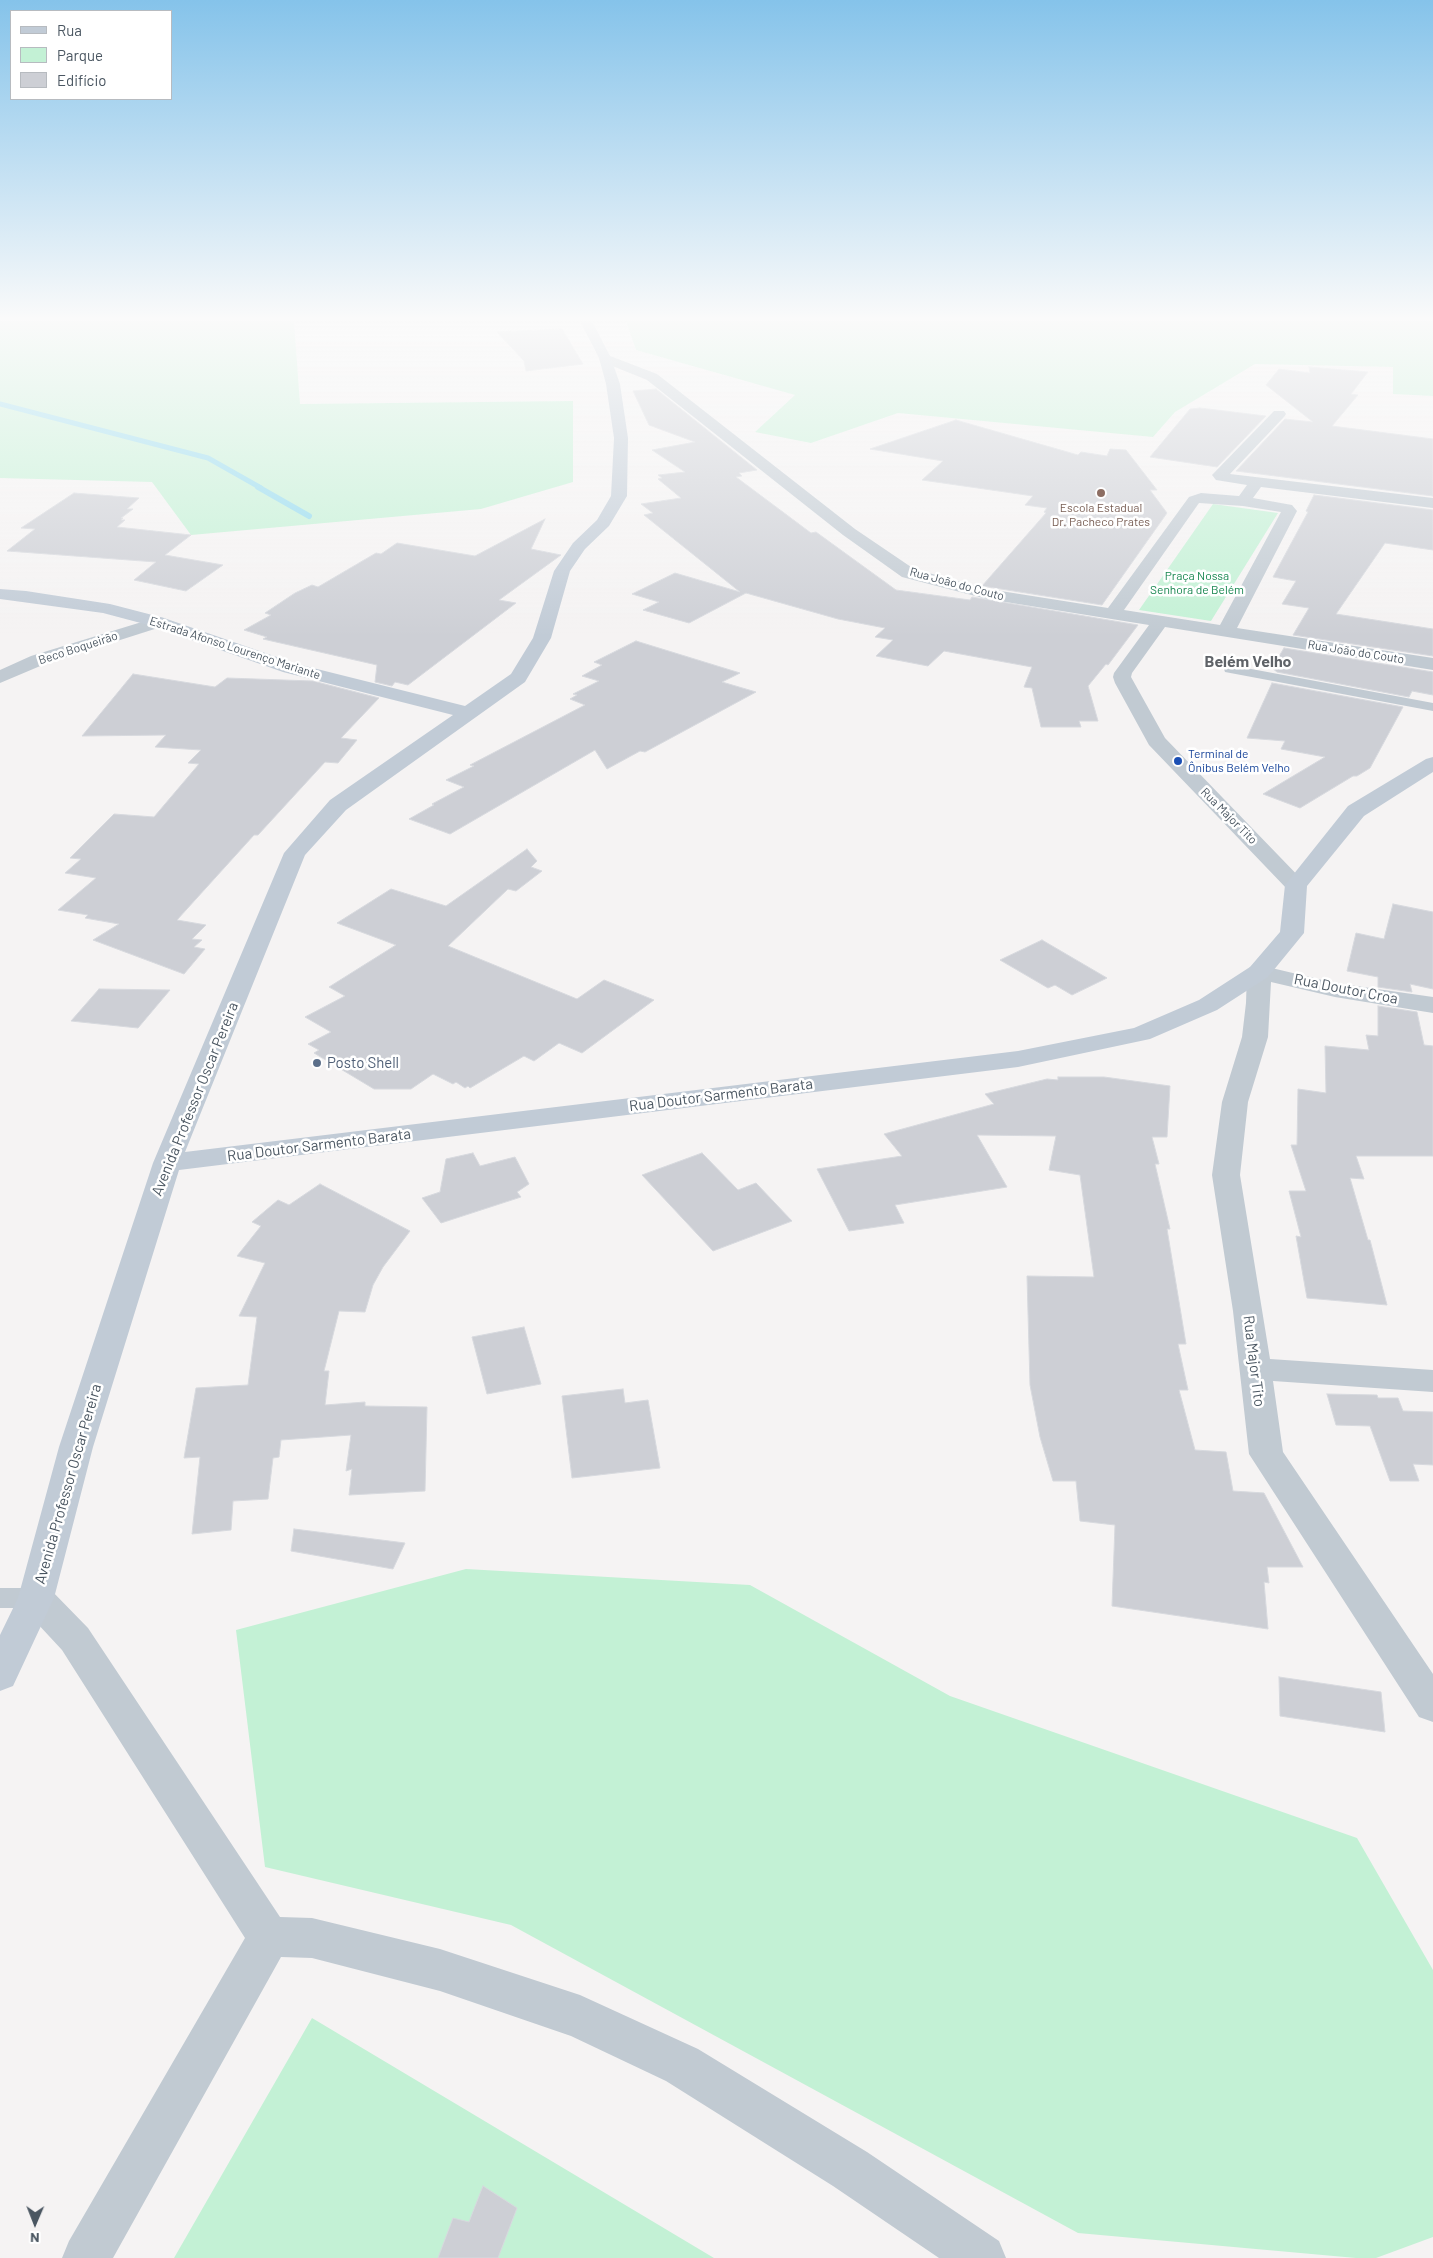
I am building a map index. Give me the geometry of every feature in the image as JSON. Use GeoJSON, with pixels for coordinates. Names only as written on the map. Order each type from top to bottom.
{"type":"FeatureCollection","features":[{"type":"Feature","properties":{"kind":"main road","name":"Avenida Professor Oscar Pereira"},"geometry":{"type":"LineString","coordinates":[[0,1675],[36,1598],[76,1447],[167,1163],[295,853],[338,805],[518,678],[542,638],[562,571],[579,546],[603,523],[619,496],[621,438],[619,426]]}},
{"type":"Feature","properties":{"kind":"main road","name":"Estrada Afonso Lourenço Mariante"},"geometry":{"type":"LineString","coordinates":[[0,594],[104,608],[158,622],[290,668],[468,713]]}},
{"type":"Feature","properties":{"kind":"main road"},"geometry":{"type":"LineString","coordinates":[[1296,885],[1356,811],[1433,762]]}},
{"type":"Feature","properties":{"kind":"main road","name":"Rua Doutor Sarmento Barata"},"geometry":{"type":"LineString","coordinates":[[167,1163],[1018,1059],[1141,1034],[1208,1005],[1259,972],[1292,933],[1296,885]]}},
{"type":"Feature","properties":{"kind":"street","name":"Rua João do Couto"},"geometry":{"type":"LineString","coordinates":[[715,426],[849,532],[908,573],[987,594],[1433,664]]}},
{"type":"Feature","properties":{"kind":"street"},"geometry":{"type":"LineString","coordinates":[[1268,426],[1220,475],[1226,478],[1433,504]]}},
{"type":"Feature","properties":{"kind":"street"},"geometry":{"type":"LineString","coordinates":[[1243,501],[1257,482]]}},
{"type":"Feature","properties":{"kind":"street"},"geometry":{"type":"LineString","coordinates":[[1113,613],[1194,500],[1201,498],[1243,501],[1286,508],[1289,511],[1226,631]]}},
{"type":"Feature","properties":{"kind":"street","name":"Rua Major Tito"},"geometry":{"type":"LineString","coordinates":[[1161,621],[1123,673],[1122,677],[1125,684],[1156,741],[1296,885]]}},
{"type":"Feature","properties":{"kind":"street","name":"Beco Boqueirão"},"geometry":{"type":"LineString","coordinates":[[0,677],[38,660],[158,622]]}},
{"type":"Feature","properties":{"kind":"street","name":"Rua Major Tito"},"geometry":{"type":"LineString","coordinates":[[1259,972],[1256,1036],[1235,1102],[1226,1175],[1248,1311],[1266,1454],[1433,1706]]}},
{"type":"Feature","properties":{"kind":"street","name":"Rua Doutor Croa"},"geometry":{"type":"LineString","coordinates":[[1259,972],[1335,990],[1433,1004]]}},
{"type":"Feature","properties":{"kind":"street"},"geometry":{"type":"LineString","coordinates":[[1255,1369],[1433,1381]]}},
{"type":"Feature","properties":{"kind":"street"},"geometry":{"type":"LineString","coordinates":[[36,1598],[74,1639],[269,1937]]}},
{"type":"Feature","properties":{"kind":"street"},"geometry":{"type":"LineString","coordinates":[[86,2258],[269,1937]]}},
{"type":"Feature","properties":{"kind":"street"},"geometry":{"type":"LineString","coordinates":[[269,1937],[312,1938],[431,1968],[580,2017],[682,2065],[850,2169],[982,2258]]}},
{"type":"Feature","properties":{"kind":"lane"},"geometry":{"type":"LineString","coordinates":[[1230,669],[1433,707]]}},
{"type":"Feature","properties":{"kind":"lane"},"geometry":{"type":"LineString","coordinates":[[0,1598],[36,1598]]}},
{"type":"Feature","properties":{"kind":"green space"},"geometry":{"type":"Polygon","coordinates":[[[0,426],[573,426],[573,482],[481,509],[191,535],[152,482],[0,478],[0,426]]]}},
{"type":"Feature","properties":{"kind":"green space"},"geometry":{"type":"Polygon","coordinates":[[[761,426],[859,426],[811,443],[755,432],[761,426]]]}},
{"type":"Feature","properties":{"kind":"green space"},"geometry":{"type":"Polygon","coordinates":[[[1040,426],[1162,426],[1153,437],[1040,426]]]}},
{"type":"Feature","properties":{"kind":"green space","name":"Praça Nossa Senhora de Belém"},"geometry":{"type":"Polygon","coordinates":[[[1213,504],[1278,513],[1211,621],[1139,610],[1213,504]]]}},
{"type":"Feature","properties":{"kind":"green space"},"geometry":{"type":"Polygon","coordinates":[[[466,1569],[750,1585],[950,1696],[1357,1838],[1433,1970],[1433,2237],[1376,2258],[1356,2258],[1078,2233],[511,1925],[265,1867],[236,1630],[466,1569]]]}},
{"type":"Feature","properties":{"kind":"green space"},"geometry":{"type":"Polygon","coordinates":[[[312,2018],[714,2258],[174,2258],[312,2018]]]}},
{"type":"Feature","properties":{"kind":"building"},"geometry":{"type":"Polygon","coordinates":[[[653,426],[703,426],[757,470],[739,473],[742,476],[736,477],[811,533],[816,532],[896,590],[970,600],[972,597],[1138,625],[1108,665],[1106,664],[1088,686],[1098,721],[1079,721],[1081,727],[1041,727],[1032,688],[1024,687],[1032,667],[944,651],[928,666],[876,656],[893,640],[875,637],[885,628],[838,619],[746,593],[689,623],[643,610],[659,602],[632,594],[675,573],[740,592],[644,515],[653,513],[641,504],[681,498],[658,479],[662,478],[658,475],[685,472],[652,450],[695,442],[653,426]]]}},
{"type":"Feature","properties":{"kind":"building"},"geometry":{"type":"Polygon","coordinates":[[[937,426],[978,426],[1078,455],[1081,452],[1107,456],[1110,449],[1126,450],[1157,490],[1150,490],[1167,513],[1102,605],[982,586],[1046,513],[1044,512],[1047,508],[1025,505],[1033,496],[922,480],[943,461],[870,449],[937,426]]]}},
{"type":"Feature","properties":{"kind":"building"},"geometry":{"type":"Polygon","coordinates":[[[1176,426],[1256,426],[1217,467],[1150,457],[1176,426]]]}},
{"type":"Feature","properties":{"kind":"building"},"geometry":{"type":"Polygon","coordinates":[[[1278,426],[1335,426],[1433,439],[1433,496],[1236,471],[1278,426]]]}},
{"type":"Feature","properties":{"kind":"building"},"geometry":{"type":"Polygon","coordinates":[[[74,493],[139,498],[127,509],[133,509],[121,518],[123,518],[121,520],[125,520],[117,527],[191,535],[165,555],[223,565],[186,591],[134,580],[156,562],[7,551],[35,529],[21,528],[74,493]]]}},
{"type":"Feature","properties":{"kind":"building"},"geometry":{"type":"Polygon","coordinates":[[[1314,495],[1433,510],[1433,550],[1385,543],[1336,614],[1433,629],[1433,656],[1293,635],[1309,608],[1282,604],[1296,581],[1273,577],[1308,512],[1306,511],[1314,495]]]}},
{"type":"Feature","properties":{"kind":"building"},"geometry":{"type":"Polygon","coordinates":[[[545,519],[531,549],[561,555],[499,600],[516,603],[408,685],[395,682],[392,686],[375,682],[377,665],[263,639],[267,637],[244,630],[271,615],[265,613],[295,593],[312,585],[318,587],[376,553],[381,554],[397,543],[475,556],[545,519]]]}},
{"type":"Feature","properties":{"kind":"building"},"geometry":{"type":"Polygon","coordinates":[[[636,641],[740,673],[722,682],[756,692],[645,752],[640,751],[607,769],[595,750],[450,834],[409,819],[464,787],[446,780],[474,766],[470,765],[585,705],[570,699],[577,695],[573,694],[599,681],[582,676],[602,665],[594,662],[636,641]]]}},
{"type":"Feature","properties":{"kind":"building"},"geometry":{"type":"Polygon","coordinates":[[[1284,648],[1433,672],[1433,695],[1412,691],[1409,697],[1277,672],[1272,668],[1284,648]]]}},
{"type":"Feature","properties":{"kind":"building"},"geometry":{"type":"Polygon","coordinates":[[[133,674],[215,687],[227,678],[313,681],[379,698],[341,738],[357,740],[338,763],[325,762],[258,835],[254,835],[177,920],[206,925],[192,939],[202,940],[194,947],[205,949],[184,974],[93,940],[119,924],[85,918],[88,915],[58,910],[96,878],[65,873],[81,859],[70,858],[114,814],[154,817],[199,764],[188,763],[201,750],[155,747],[166,735],[82,736],[133,674]]]}},
{"type":"Feature","properties":{"kind":"building"},"geometry":{"type":"Polygon","coordinates":[[[1272,683],[1403,707],[1370,768],[1300,808],[1263,794],[1325,757],[1281,749],[1285,741],[1247,738],[1272,683]]]}},
{"type":"Feature","properties":{"kind":"building"},"geometry":{"type":"Polygon","coordinates":[[[527,849],[537,861],[531,867],[542,871],[516,891],[508,889],[448,946],[577,999],[604,980],[654,1000],[582,1053],[559,1043],[534,1061],[524,1056],[470,1088],[468,1086],[465,1088],[456,1082],[453,1084],[433,1074],[411,1089],[374,1089],[314,1053],[319,1050],[308,1044],[331,1032],[305,1017],[345,996],[329,987],[396,945],[337,923],[391,889],[446,906],[527,849]]]}},
{"type":"Feature","properties":{"kind":"building"},"geometry":{"type":"Polygon","coordinates":[[[1393,904],[1433,912],[1433,989],[1410,984],[1412,992],[1378,987],[1378,977],[1347,971],[1356,933],[1384,939],[1393,904]]]}},
{"type":"Feature","properties":{"kind":"building"},"geometry":{"type":"Polygon","coordinates":[[[1042,940],[1107,978],[1072,995],[1055,985],[1048,988],[1000,960],[1042,940]]]}},
{"type":"Feature","properties":{"kind":"building"},"geometry":{"type":"Polygon","coordinates":[[[99,989],[170,990],[138,1028],[71,1021],[99,989]]]}},
{"type":"Feature","properties":{"kind":"building"},"geometry":{"type":"Polygon","coordinates":[[[1378,1006],[1417,1012],[1424,1045],[1433,1046],[1433,1156],[1356,1156],[1364,1179],[1350,1178],[1368,1240],[1370,1240],[1387,1305],[1307,1298],[1296,1236],[1301,1237],[1289,1191],[1306,1191],[1291,1145],[1297,1145],[1298,1089],[1326,1093],[1325,1046],[1369,1050],[1366,1035],[1378,1036],[1378,1006]]]}},
{"type":"Feature","properties":{"kind":"building"},"geometry":{"type":"Polygon","coordinates":[[[1058,1077],[1104,1077],[1170,1086],[1167,1137],[1152,1137],[1159,1164],[1155,1164],[1170,1229],[1167,1229],[1186,1344],[1178,1344],[1188,1390],[1179,1390],[1195,1450],[1226,1452],[1233,1491],[1264,1493],[1303,1567],[1267,1567],[1269,1583],[1264,1582],[1268,1629],[1112,1606],[1115,1525],[1080,1521],[1076,1481],[1053,1481],[1040,1437],[1030,1385],[1027,1276],[1094,1277],[1080,1175],[1049,1170],[1056,1136],[977,1135],[1007,1187],[895,1205],[904,1223],[849,1231],[817,1169],[902,1156],[884,1134],[994,1104],[985,1094],[1047,1079],[1058,1080],[1058,1077]]]}},
{"type":"Feature","properties":{"kind":"building"},"geometry":{"type":"Polygon","coordinates":[[[473,1153],[480,1166],[515,1157],[529,1184],[517,1192],[521,1197],[441,1223],[422,1198],[440,1192],[446,1159],[473,1153]]]}},
{"type":"Feature","properties":{"kind":"building"},"geometry":{"type":"Polygon","coordinates":[[[702,1153],[738,1190],[756,1183],[792,1221],[713,1251],[642,1175],[702,1153]]]}},
{"type":"Feature","properties":{"kind":"building"},"geometry":{"type":"Polygon","coordinates":[[[320,1184],[410,1231],[383,1267],[373,1285],[365,1312],[339,1311],[324,1371],[329,1371],[325,1405],[365,1402],[365,1406],[427,1407],[425,1491],[349,1495],[352,1469],[346,1471],[351,1435],[281,1440],[279,1457],[273,1458],[268,1499],[233,1501],[231,1530],[192,1534],[200,1457],[184,1458],[196,1388],[248,1385],[257,1317],[239,1316],[265,1263],[237,1256],[261,1226],[252,1222],[278,1200],[289,1205],[320,1184]]]}},
{"type":"Feature","properties":{"kind":"building"},"geometry":{"type":"Polygon","coordinates":[[[524,1327],[541,1384],[487,1394],[472,1337],[524,1327]]]}},
{"type":"Feature","properties":{"kind":"building"},"geometry":{"type":"Polygon","coordinates":[[[623,1389],[625,1403],[648,1400],[660,1468],[572,1478],[562,1396],[623,1389]]]}},
{"type":"Feature","properties":{"kind":"building"},"geometry":{"type":"Polygon","coordinates":[[[1327,1394],[1377,1395],[1378,1398],[1398,1398],[1403,1411],[1433,1412],[1433,1465],[1413,1464],[1419,1481],[1390,1481],[1370,1426],[1336,1425],[1327,1394]]]}},
{"type":"Feature","properties":{"kind":"building"},"geometry":{"type":"Polygon","coordinates":[[[294,1529],[405,1543],[393,1569],[291,1551],[294,1529]]]}},
{"type":"Feature","properties":{"kind":"building"},"geometry":{"type":"Polygon","coordinates":[[[1279,1677],[1381,1692],[1385,1732],[1280,1716],[1279,1677]]]}},
{"type":"Feature","properties":{"kind":"building"},"geometry":{"type":"Polygon","coordinates":[[[483,2186],[517,2208],[498,2258],[438,2258],[453,2218],[469,2222],[483,2186]]]}},
{"type":"Feature","properties":{"kind":"waterway"},"geometry":{"type":"LineString","coordinates":[[86,426],[208,458],[261,488]]}},
{"type":"Feature","properties":{"kind":"waterway"},"geometry":{"type":"LineString","coordinates":[[258,487],[309,516]]}},
{"type":"Feature","properties":{"kind":"place","name":"Escola Estadual Dr. Pacheco Prates"},"geometry":{"type":"Point","coordinates":[1101,493]}},
{"type":"Feature","properties":{"kind":"place","name":"Terminal de Ônibus Belém Velho"},"geometry":{"type":"Point","coordinates":[1178,761]}},
{"type":"Feature","properties":{"kind":"place","name":"Posto Shell"},"geometry":{"type":"Point","coordinates":[317,1063]}},
{"type":"Feature","properties":{"kind":"district","name":"Belém Velho"},"geometry":{"type":"Point","coordinates":[1248,662]}}]}
